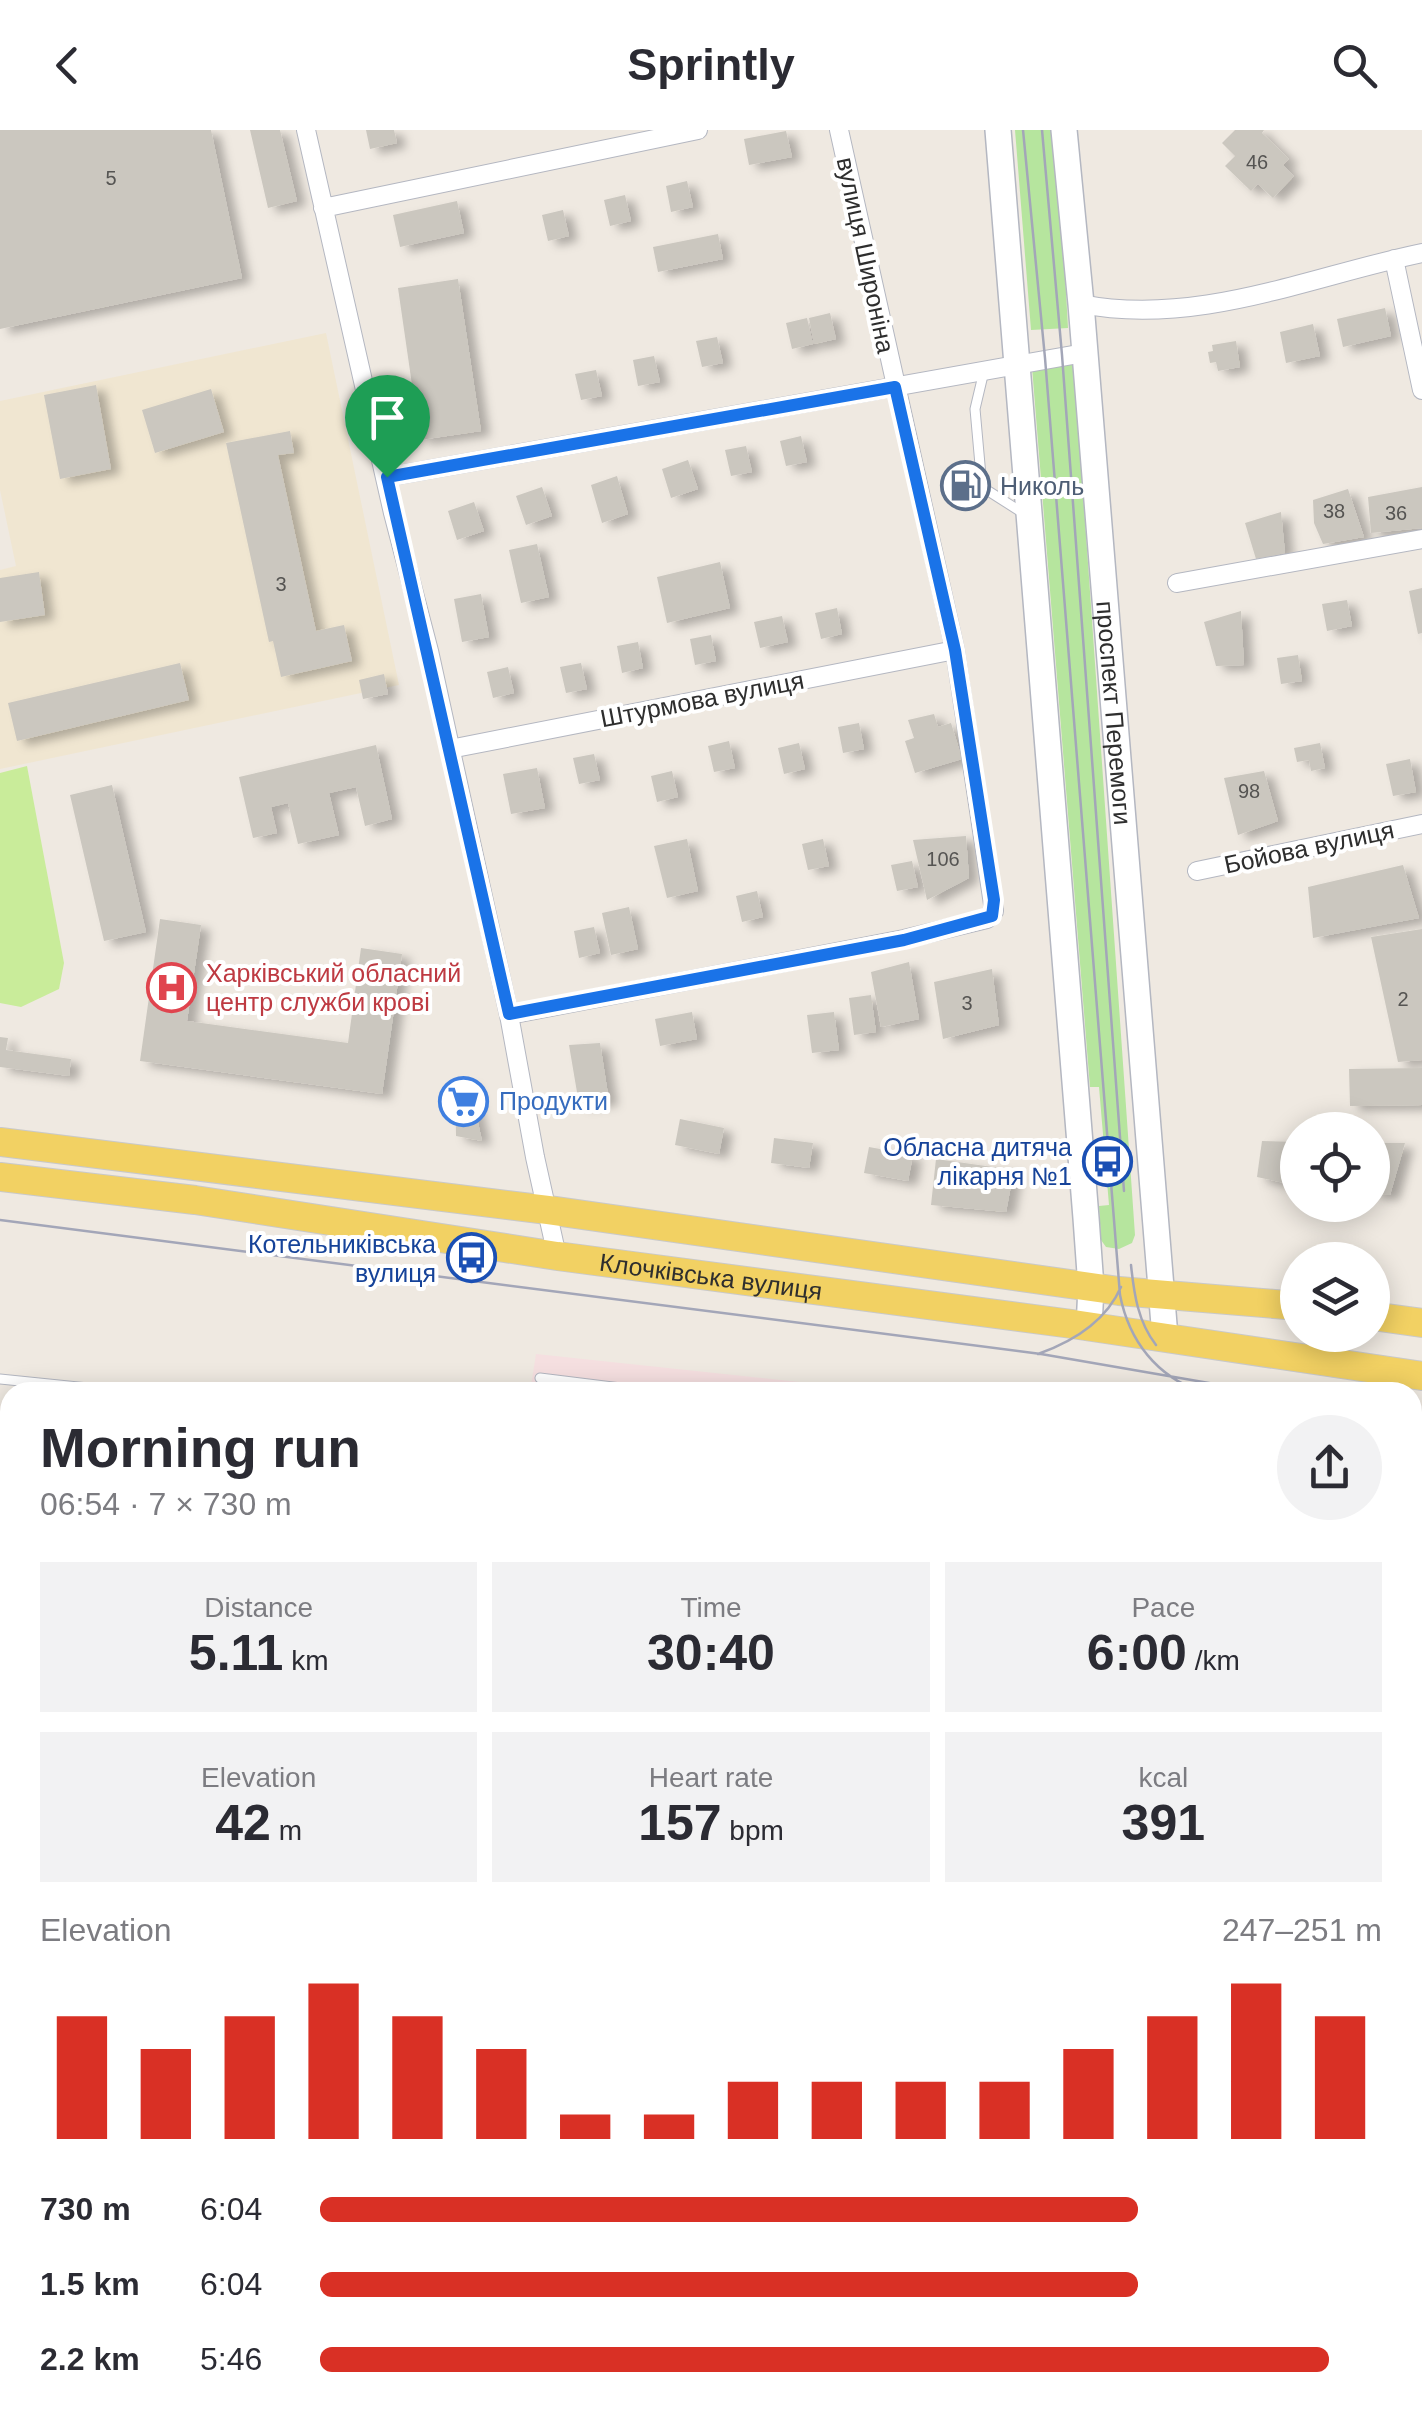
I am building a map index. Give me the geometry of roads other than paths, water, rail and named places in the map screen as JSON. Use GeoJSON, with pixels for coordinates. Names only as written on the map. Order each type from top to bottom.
{"type":"FeatureCollection","features":[{"type":"Feature","properties":{"kind":"main road"},"geometry":{"type":"LineString","coordinates":[[998,130],[1091,1288],[1090,1326]]}},
{"type":"Feature","properties":{"kind":"main road","name":"проспект Перемоги"},"geometry":{"type":"LineString","coordinates":[[1064,130],[1164,1337]]}},
{"type":"Feature","properties":{"kind":"main road","name":"Клочківська вулиця"},"geometry":{"type":"LineString","coordinates":[[0,1142],[548,1210],[1091,1288],[1280,1304]]}},
{"type":"Feature","properties":{"kind":"main road","name":"Клочківська вулиця"},"geometry":{"type":"LineString","coordinates":[[0,1177],[195,1200],[558,1256],[1090,1326],[1422,1376]]}},
{"type":"Feature","properties":{"kind":"main road"},"geometry":{"type":"LineString","coordinates":[[1390,1319],[1422,1323]]}},
{"type":"Feature","properties":{"kind":"street"},"geometry":{"type":"LineString","coordinates":[[306,130],[450,748],[558,1256]]}},
{"type":"Feature","properties":{"kind":"street"},"geometry":{"type":"LineString","coordinates":[[323,208],[698,130]]}},
{"type":"Feature","properties":{"kind":"street","name":"вулиця Широніна"},"geometry":{"type":"LineString","coordinates":[[509,1014],[904,940],[987,919],[994,911],[955,650],[838,130]]}},
{"type":"Feature","properties":{"kind":"street"},"geometry":{"type":"LineString","coordinates":[[1081,304],[1131,311],[1210,304],[1422,253]]}},
{"type":"Feature","properties":{"kind":"street"},"geometry":{"type":"LineString","coordinates":[[1394,259],[1422,390]]}},
{"type":"Feature","properties":{"kind":"street"},"geometry":{"type":"LineString","coordinates":[[387,477],[1084,353]]}},
{"type":"Feature","properties":{"kind":"street"},"geometry":{"type":"LineString","coordinates":[[1177,584],[1422,539]]}},
{"type":"Feature","properties":{"kind":"street","name":"Штурмова вулиця"},"geometry":{"type":"LineString","coordinates":[[450,748],[955,650]]}},
{"type":"Feature","properties":{"kind":"street","name":"Бойова вулиця"},"geometry":{"type":"LineString","coordinates":[[1196,871],[1422,824]]}},
{"type":"Feature","properties":{"kind":"lane"},"geometry":{"type":"LineString","coordinates":[[984,368],[975,408],[982,486],[1030,518]]}},
{"type":"Feature","properties":{"kind":"lane"},"geometry":{"type":"LineString","coordinates":[[540,1378],[572,1382]]}},
{"type":"Feature","properties":{"kind":"lane"},"geometry":{"type":"LineString","coordinates":[[0,1379],[30,1382]]}},
{"type":"Feature","properties":{"kind":"tram line"},"geometry":{"type":"LineString","coordinates":[[1023,130],[1045,358],[1120,1295],[1138,1342],[1159,1367],[1180,1382]]}},
{"type":"Feature","properties":{"kind":"tram line"},"geometry":{"type":"LineString","coordinates":[[1042,130],[1124,1191]]}},
{"type":"Feature","properties":{"kind":"tram line"},"geometry":{"type":"LineString","coordinates":[[0,1220],[1041,1354],[1203,1382]]}},
{"type":"Feature","properties":{"kind":"tram line"},"geometry":{"type":"LineString","coordinates":[[1131,1265],[1141,1317],[1156,1345]]}},
{"type":"Feature","properties":{"kind":"tram line"},"geometry":{"type":"LineString","coordinates":[[1038,1354],[1087,1329],[1121,1287]]}},
{"type":"Feature","properties":{"kind":"place","name":"Николь"},"geometry":{"type":"Point","coordinates":[965,486]}},
{"type":"Feature","properties":{"kind":"place","name":"Харківський обласний центр служби крові"},"geometry":{"type":"Point","coordinates":[171,987]}},
{"type":"Feature","properties":{"kind":"place","name":"Продукти"},"geometry":{"type":"Point","coordinates":[464,1101]}},
{"type":"Feature","properties":{"kind":"place","name":"Обласна дитяча лікарня №1"},"geometry":{"type":"Point","coordinates":[1107,1161]}},
{"type":"Feature","properties":{"kind":"place","name":"Котельниківська вулиця"},"geometry":{"type":"Point","coordinates":[471,1258]}}]}
